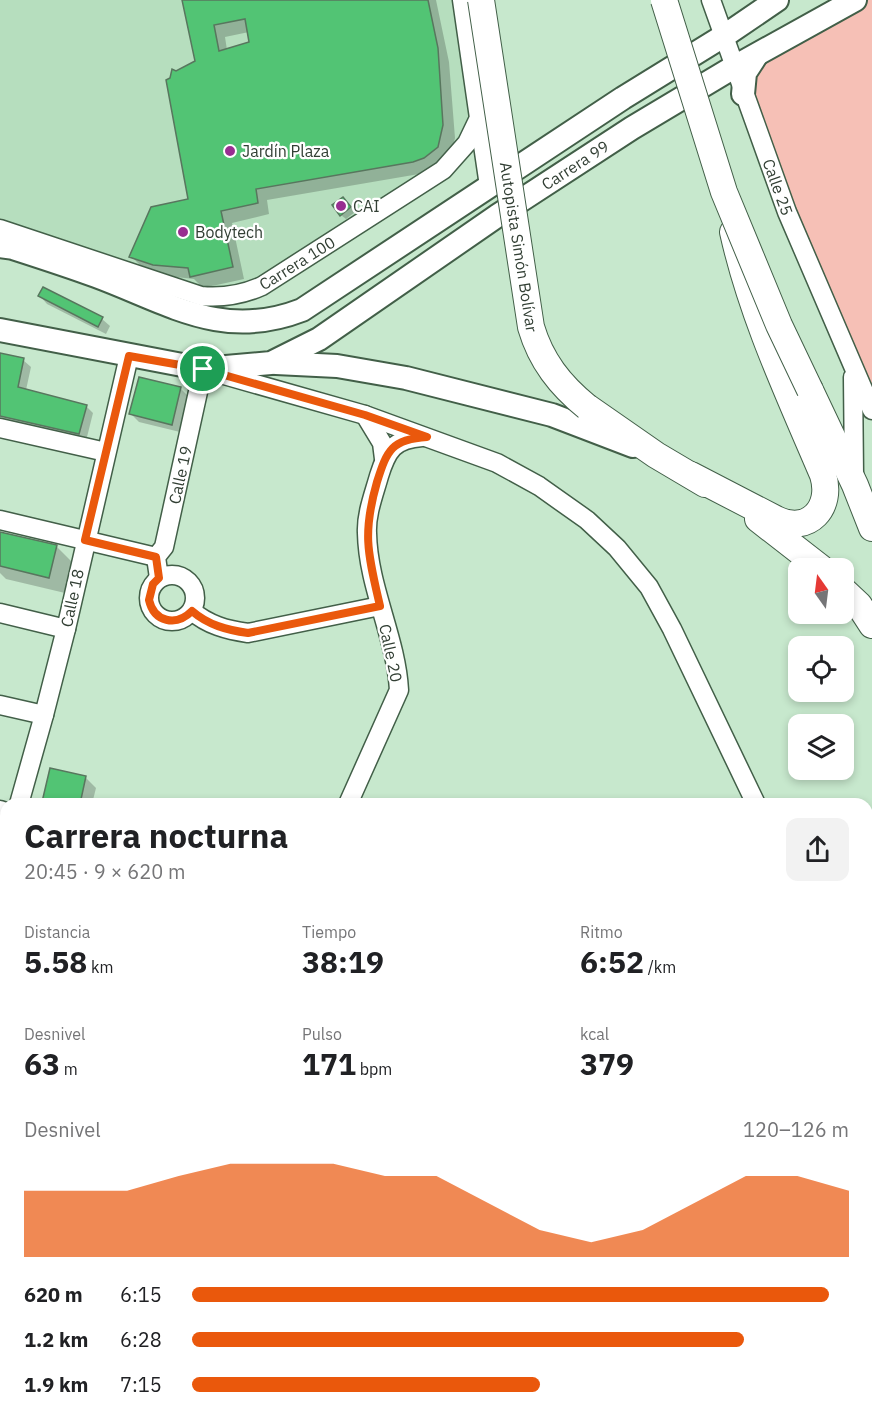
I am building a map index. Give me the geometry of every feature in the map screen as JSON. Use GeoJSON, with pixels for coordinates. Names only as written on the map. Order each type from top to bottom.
{"type":"FeatureCollection","features":[{"type":"Feature","properties":{"kind":"highway","name":"Autopista Simón Bolívar"},"geometry":{"type":"LineString","coordinates":[[481,0],[531,327],[540,351],[551,370],[565,387],[587,407],[656,454],[747,511],[808,558]]}},
{"type":"Feature","properties":{"kind":"highway"},"geometry":{"type":"LineString","coordinates":[[664,0],[724,192],[771,306],[800,394],[826,491],[824,502],[812,518],[800,523],[782,522],[691,475]]}},
{"type":"Feature","properties":{"kind":"highway"},"geometry":{"type":"LineString","coordinates":[[800,394],[855,485],[872,528]]}},
{"type":"Feature","properties":{"kind":"highway"},"geometry":{"type":"LineString","coordinates":[[854,600],[872,625]]}},
{"type":"Feature","properties":{"kind":"main road","name":"Carrera 99"},"geometry":{"type":"LineString","coordinates":[[263,320],[302,310],[623,98],[724,36],[777,0]]}},
{"type":"Feature","properties":{"kind":"main road","name":"Carrera 99"},"geometry":{"type":"LineString","coordinates":[[203,369],[271,363],[319,339],[497,216],[632,128],[734,67],[855,0]]}},
{"type":"Feature","properties":{"kind":"main road"},"geometry":{"type":"LineString","coordinates":[[743,94],[745,73],[756,56]]}},
{"type":"Feature","properties":{"kind":"main road","name":"Carrera 100"},"geometry":{"type":"LineString","coordinates":[[0,246],[97,269],[183,311],[210,320],[238,322],[263,320]]}},
{"type":"Feature","properties":{"kind":"main road"},"geometry":{"type":"LineString","coordinates":[[0,330],[203,369]]}},
{"type":"Feature","properties":{"kind":"main road"},"geometry":{"type":"LineString","coordinates":[[271,363],[337,366],[373,371],[468,393],[552,415],[656,454]]}},
{"type":"Feature","properties":{"kind":"street"},"geometry":{"type":"LineString","coordinates":[[462,0],[489,186]]}},
{"type":"Feature","properties":{"kind":"street","name":"Calle 25"},"geometry":{"type":"LineString","coordinates":[[711,0],[787,212],[872,410]]}},
{"type":"Feature","properties":{"kind":"street","name":"Carrera 100"},"geometry":{"type":"LineString","coordinates":[[0,229],[97,269],[201,296],[220,297],[241,294],[262,286],[443,170],[467,143],[479,118]]}},
{"type":"Feature","properties":{"kind":"street","name":"Calle 18"},"geometry":{"type":"LineString","coordinates":[[21,798],[66,628],[129,356]]}},
{"type":"Feature","properties":{"kind":"street"},"geometry":{"type":"LineString","coordinates":[[203,369],[365,415],[497,463],[539,486],[587,520],[616,548],[650,587],[753,798]]}},
{"type":"Feature","properties":{"kind":"street","name":"Calle 19"},"geometry":{"type":"LineString","coordinates":[[156,557],[164,547],[203,369]]}},
{"type":"Feature","properties":{"kind":"street","name":"Calle 25"},"geometry":{"type":"LineString","coordinates":[[853,370],[855,485]]}},
{"type":"Feature","properties":{"kind":"street"},"geometry":{"type":"LineString","coordinates":[[365,415],[382,443],[384,459]]}},
{"type":"Feature","properties":{"kind":"street"},"geometry":{"type":"LineString","coordinates":[[0,428],[106,452]]}},
{"type":"Feature","properties":{"kind":"street"},"geometry":{"type":"LineString","coordinates":[[384,459],[391,448],[402,440],[427,437]]}},
{"type":"Feature","properties":{"kind":"street","name":"Calle 20"},"geometry":{"type":"LineString","coordinates":[[352,798],[399,690],[398,669],[368,555],[369,508],[384,459]]}},
{"type":"Feature","properties":{"kind":"street"},"geometry":{"type":"LineString","coordinates":[[0,520],[156,557],[159,578]]}},
{"type":"Feature","properties":{"kind":"street"},"geometry":{"type":"LineString","coordinates":[[165,575],[178,575],[189,581],[195,592],[195,605],[192,611],[178,620],[162,619],[156,614],[149,600],[153,584],[165,575]]}},
{"type":"Feature","properties":{"kind":"street"},"geometry":{"type":"LineString","coordinates":[[192,611],[202,620],[228,630],[248,633],[380,606]]}},
{"type":"Feature","properties":{"kind":"street"},"geometry":{"type":"LineString","coordinates":[[0,613],[66,628]]}},
{"type":"Feature","properties":{"kind":"street"},"geometry":{"type":"LineString","coordinates":[[0,705],[44,715]]}},
{"type":"Feature","properties":{"kind":"shaded area","name":"Jardín Plaza"},"geometry":{"type":"Polygon","coordinates":[[[0,0],[462,0],[479,118],[467,143],[262,286],[220,297],[0,229],[0,0]]]}},
{"type":"Feature","properties":{"kind":"shaded area"},"geometry":{"type":"Polygon","coordinates":[[[855,0],[872,0],[872,410],[853,370],[742,63],[855,0]]]}},
{"type":"Feature","properties":{"kind":"building"},"geometry":{"type":"Polygon","coordinates":[[[182,0],[428,0],[438,48],[443,125],[438,147],[424,158],[413,162],[256,189],[258,203],[221,211],[233,267],[190,277],[188,268],[153,265],[129,257],[151,207],[188,199],[166,80],[170,78],[172,69],[176,71],[195,61],[182,0]],[[245,19],[214,25],[219,51],[249,42],[245,19]]]}},
{"type":"Feature","properties":{"kind":"building","name":"CAI"},"geometry":{"type":"Polygon","coordinates":[[[343,197],[351,207],[340,216],[332,205],[343,197]]]}},
{"type":"Feature","properties":{"kind":"building"},"geometry":{"type":"Polygon","coordinates":[[[43,287],[103,317],[98,327],[38,296],[43,287]]]}},
{"type":"Feature","properties":{"kind":"building"},"geometry":{"type":"Polygon","coordinates":[[[0,353],[24,358],[18,387],[87,405],[79,434],[0,416],[0,353]]]}},
{"type":"Feature","properties":{"kind":"building"},"geometry":{"type":"Polygon","coordinates":[[[139,377],[181,387],[172,425],[129,414],[139,377]]]}},
{"type":"Feature","properties":{"kind":"building"},"geometry":{"type":"Polygon","coordinates":[[[0,532],[57,545],[49,578],[0,566],[0,532]]]}},
{"type":"Feature","properties":{"kind":"building"},"geometry":{"type":"Polygon","coordinates":[[[50,768],[86,776],[81,798],[43,798],[50,768]]]}},
{"type":"Feature","properties":{"kind":"place","name":"Jardín Plaza"},"geometry":{"type":"Point","coordinates":[230,151]}},
{"type":"Feature","properties":{"kind":"place","name":"CAI"},"geometry":{"type":"Point","coordinates":[341,206]}},
{"type":"Feature","properties":{"kind":"place","name":"Bodytech"},"geometry":{"type":"Point","coordinates":[183,232]}},
{"type":"Feature","properties":{"kind":"route"},"geometry":{"type":"LineString","coordinates":[[129,356],[203,369],[365,415],[427,437],[402,440],[391,448],[384,459],[369,508],[368,555],[380,606],[248,633],[228,630],[202,620],[192,611],[186,617],[170,621],[156,614],[149,600],[153,584],[159,578],[156,557],[85,540],[129,356]]}}]}
